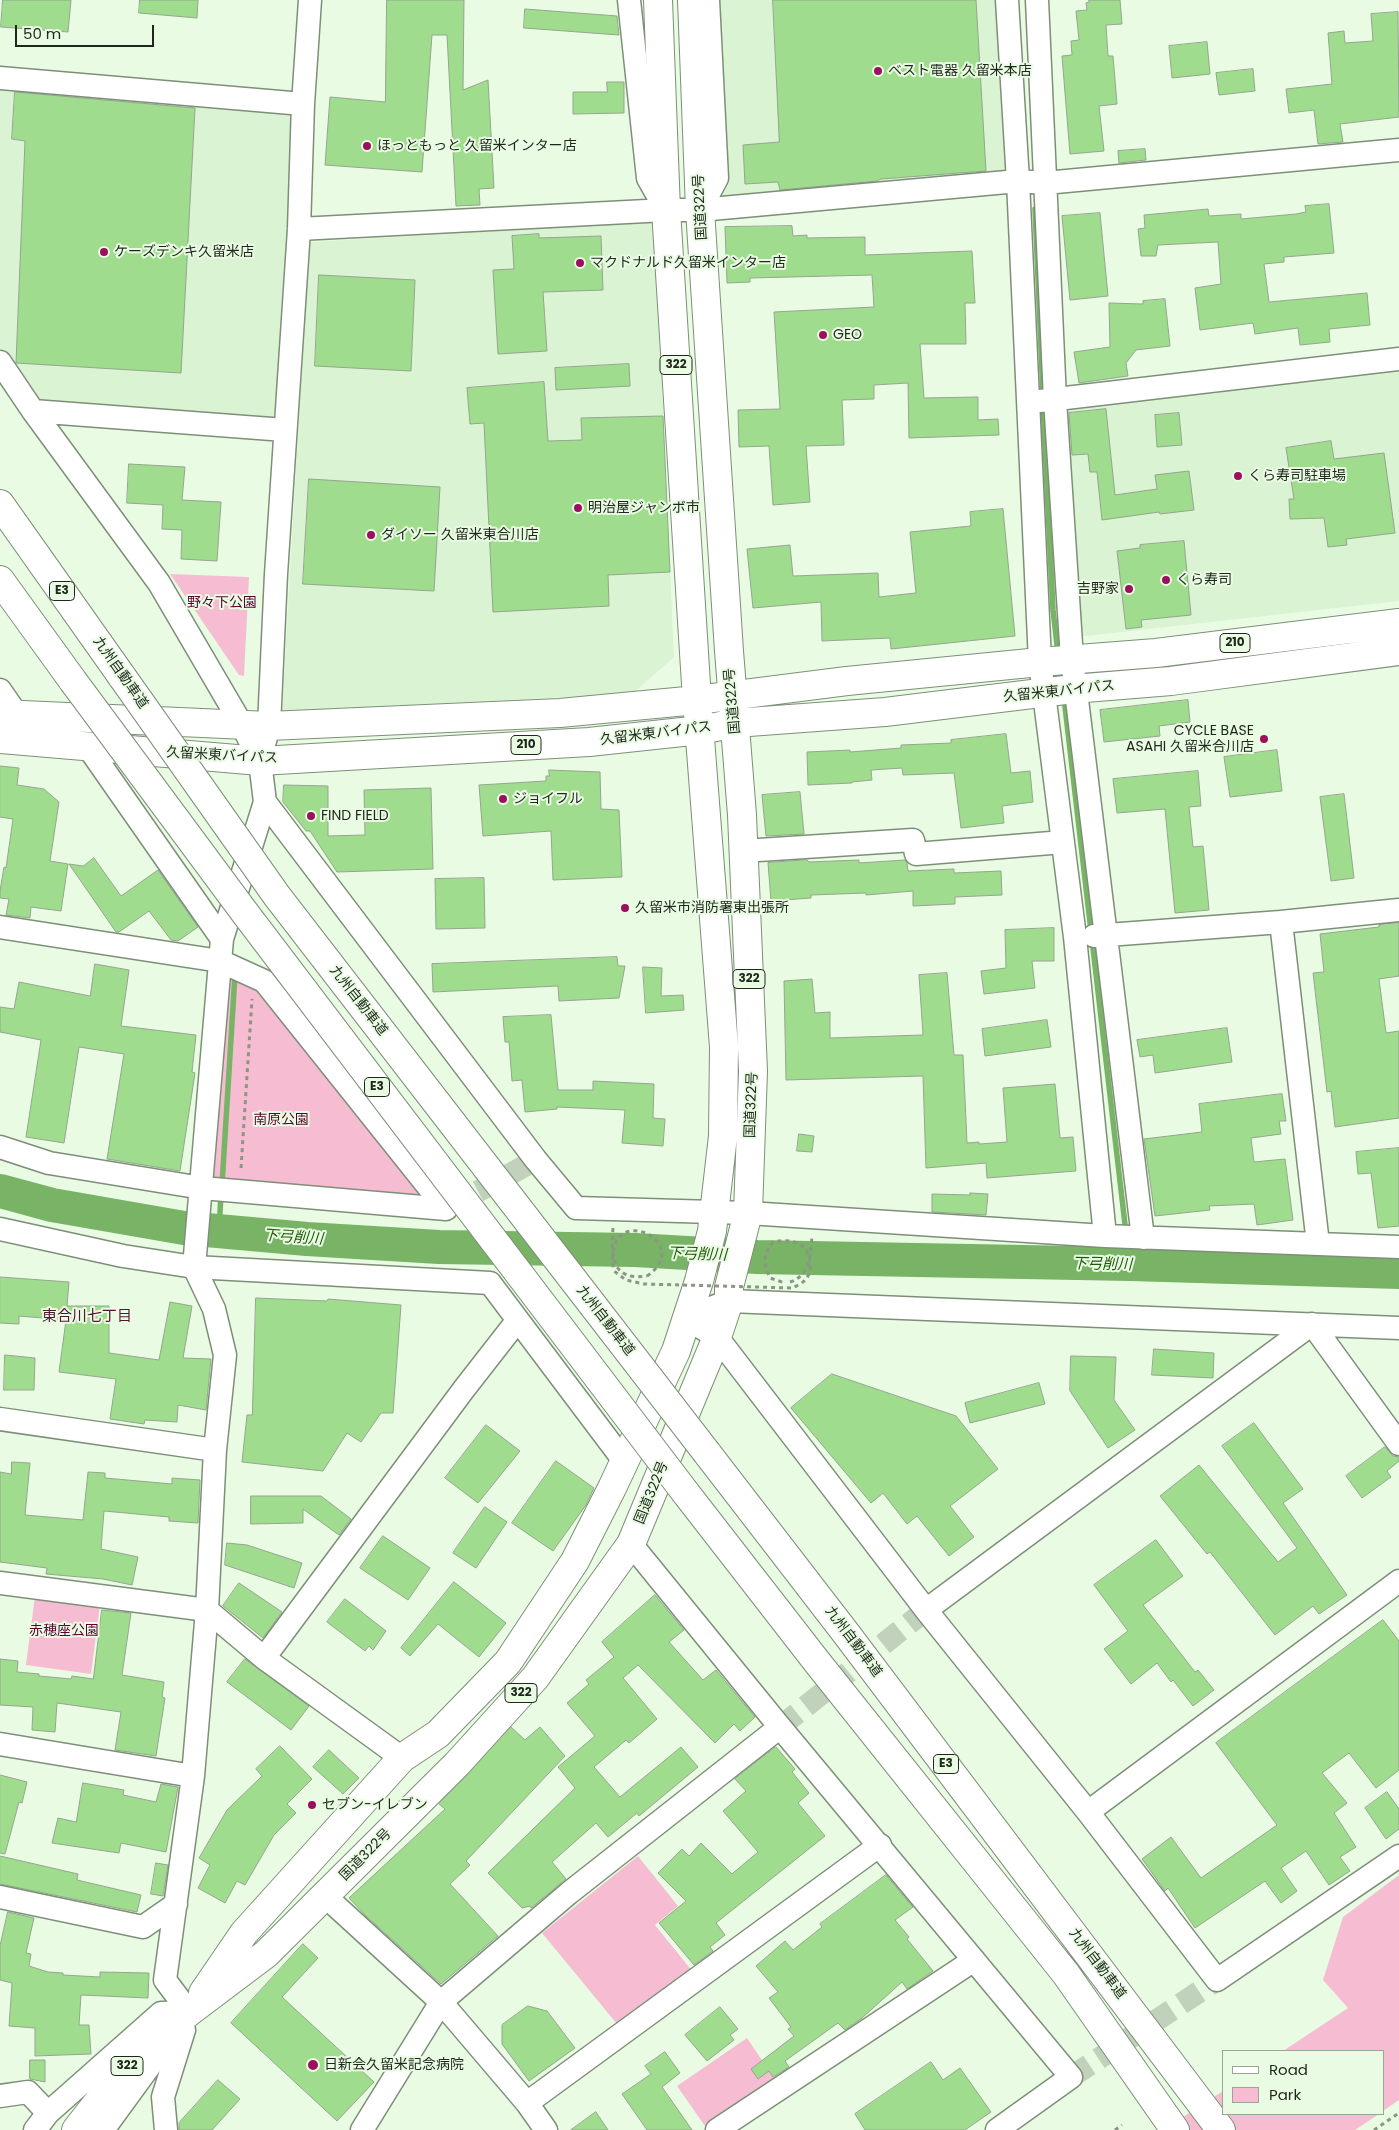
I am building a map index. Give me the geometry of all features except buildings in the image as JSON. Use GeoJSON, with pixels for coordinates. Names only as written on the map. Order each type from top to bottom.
{"type":"FeatureCollection","features":[{"type":"Feature","properties":{"kind":"highway","name":"国道322号"},"geometry":{"type":"LineString","coordinates":[[189,2012],[244,1933],[402,1758],[438,1734],[508,1662],[575,1561],[676,1351],[685,1318],[699,1281],[713,1222],[723,1136],[724,1047],[701,730],[697,700],[666,210],[658,0]]}},
{"type":"Feature","properties":{"kind":"highway","name":"国道322号"},"geometry":{"type":"LineString","coordinates":[[76,2130],[128,2064],[189,2012],[266,1954],[457,1764],[535,1678],[631,1544],[717,1336],[746,1224],[753,1071],[743,850],[700,210],[692,0]]}},
{"type":"Feature","properties":{"kind":"highway","name":"九州自動車道"},"geometry":{"type":"LineString","coordinates":[[0,504],[276,896],[845,1632],[1221,2130]]}},
{"type":"Feature","properties":{"kind":"highway","name":"E3"},"geometry":{"type":"LineString","coordinates":[[5,589],[245,913],[684,1492],[1066,1974],[1175,2130]]}},
{"type":"Feature","properties":{"kind":"highway","name":"久留米東バイパス"},"geometry":{"type":"LineString","coordinates":[[9,715],[269,726],[560,713],[697,700],[847,681],[1156,653],[1399,623]]}},
{"type":"Feature","properties":{"kind":"highway","name":"久留米東バイパス"},"geometry":{"type":"LineString","coordinates":[[0,739],[260,761],[588,742],[701,730],[735,723],[885,712],[1061,690],[1171,681],[1399,651]]}},
{"type":"Feature","properties":{"kind":"street"},"geometry":{"type":"LineString","coordinates":[[260,761],[269,726],[284,430],[299,229],[303,104],[310,0]]}},
{"type":"Feature","properties":{"kind":"street"},"geometry":{"type":"LineString","coordinates":[[629,0],[648,178],[666,210]]}},
{"type":"Feature","properties":{"kind":"street"},"geometry":{"type":"LineString","coordinates":[[700,210],[717,178],[708,0]]}},
{"type":"Feature","properties":{"kind":"street"},"geometry":{"type":"LineString","coordinates":[[1007,0],[1018,181],[1028,402],[1061,690],[1107,935],[1143,1238]]}},
{"type":"Feature","properties":{"kind":"street"},"geometry":{"type":"LineString","coordinates":[[1037,0],[1055,400],[1058,661],[1061,690],[1063,842],[1075,938],[1105,1236]]}},
{"type":"Feature","properties":{"kind":"street"},"geometry":{"type":"LineString","coordinates":[[0,78],[303,104]]}},
{"type":"Feature","properties":{"kind":"street"},"geometry":{"type":"LineString","coordinates":[[299,229],[666,210],[700,210],[1018,181],[1045,183],[1399,150]]}},
{"type":"Feature","properties":{"kind":"street"},"geometry":{"type":"LineString","coordinates":[[1028,402],[1399,360]]}},
{"type":"Feature","properties":{"kind":"street"},"geometry":{"type":"LineString","coordinates":[[0,362],[33,411],[159,583],[242,725],[260,761],[265,802],[222,939],[194,1267],[214,1309],[225,1354],[214,1450],[208,1610],[193,1776],[165,1980],[189,2012]]}},
{"type":"Feature","properties":{"kind":"street"},"geometry":{"type":"LineString","coordinates":[[33,411],[284,430]]}},
{"type":"Feature","properties":{"kind":"street"},"geometry":{"type":"LineString","coordinates":[[0,690],[9,715],[88,747],[222,939]]}},
{"type":"Feature","properties":{"kind":"street"},"geometry":{"type":"LineString","coordinates":[[265,802],[536,1160],[576,1208],[614,1209],[713,1222],[746,1224],[813,1218],[1143,1238],[1399,1247]]}},
{"type":"Feature","properties":{"kind":"street"},"geometry":{"type":"LineString","coordinates":[[743,850],[913,840],[916,854],[1063,842]]}},
{"type":"Feature","properties":{"kind":"street"},"geometry":{"type":"LineString","coordinates":[[1075,938],[1281,922],[1399,910]]}},
{"type":"Feature","properties":{"kind":"street"},"geometry":{"type":"LineString","coordinates":[[1281,922],[1318,1244]]}},
{"type":"Feature","properties":{"kind":"street"},"geometry":{"type":"LineString","coordinates":[[0,927],[220,961],[264,982],[294,1017],[446,1209],[202,1188],[49,1163],[0,1147]]}},
{"type":"Feature","properties":{"kind":"street"},"geometry":{"type":"LineString","coordinates":[[0,1229],[123,1256],[194,1267],[490,1283],[624,1461]]}},
{"type":"Feature","properties":{"kind":"street"},"geometry":{"type":"LineString","coordinates":[[685,1318],[729,1294],[1399,1328]]}},
{"type":"Feature","properties":{"kind":"street"},"geometry":{"type":"LineString","coordinates":[[685,1318],[717,1336],[926,1610],[1088,1812],[1218,1980],[1399,1856]]}},
{"type":"Feature","properties":{"kind":"street"},"geometry":{"type":"LineString","coordinates":[[264,1658],[464,1389],[517,1321]]}},
{"type":"Feature","properties":{"kind":"street"},"geometry":{"type":"LineString","coordinates":[[1312,1324],[1399,1444]]}},
{"type":"Feature","properties":{"kind":"street"},"geometry":{"type":"LineString","coordinates":[[926,1610],[1312,1324]]}},
{"type":"Feature","properties":{"kind":"street"},"geometry":{"type":"LineString","coordinates":[[0,1419],[214,1450]]}},
{"type":"Feature","properties":{"kind":"street"},"geometry":{"type":"LineString","coordinates":[[631,1544],[780,1727],[1071,2077],[997,2130]]}},
{"type":"Feature","properties":{"kind":"street"},"geometry":{"type":"LineString","coordinates":[[1088,1812],[1399,1581]]}},
{"type":"Feature","properties":{"kind":"street"},"geometry":{"type":"LineString","coordinates":[[0,1583],[208,1610],[264,1658],[402,1758]]}},
{"type":"Feature","properties":{"kind":"street"},"geometry":{"type":"LineString","coordinates":[[362,2130],[441,2002],[569,1893],[780,1727]]}},
{"type":"Feature","properties":{"kind":"street"},"geometry":{"type":"LineString","coordinates":[[0,1744],[193,1776]]}},
{"type":"Feature","properties":{"kind":"street"},"geometry":{"type":"LineString","coordinates":[[527,2103],[880,1845]]}},
{"type":"Feature","properties":{"kind":"street"},"geometry":{"type":"LineString","coordinates":[[325,1896],[441,2002],[527,2103],[546,2130]]}},
{"type":"Feature","properties":{"kind":"street"},"geometry":{"type":"LineString","coordinates":[[0,1898],[143,1927],[176,1904]]}},
{"type":"Feature","properties":{"kind":"street"},"geometry":{"type":"LineString","coordinates":[[717,2130],[974,1960]]}},
{"type":"Feature","properties":{"kind":"street"},"geometry":{"type":"LineString","coordinates":[[0,2096],[28,2092],[42,2122],[161,2014],[189,2012]]}},
{"type":"Feature","properties":{"kind":"street"},"geometry":{"type":"LineString","coordinates":[[103,2130],[189,2012]]}},
{"type":"Feature","properties":{"kind":"street"},"geometry":{"type":"LineString","coordinates":[[166,2130],[163,2097],[189,2012]]}},
{"type":"Feature","properties":{"kind":"path"},"geometry":{"type":"LineString","coordinates":[[242,1168],[254,976]]}},
{"type":"Feature","properties":{"kind":"path"},"geometry":{"type":"LineString","coordinates":[[614,1209],[612,1240],[613,1249],[615,1266],[622,1274],[633,1278],[647,1276],[656,1271],[662,1258],[660,1244],[650,1234],[636,1230],[621,1234],[613,1244],[612,1251],[611,1258],[614,1270],[626,1280],[644,1284],[793,1288],[806,1279],[811,1267],[810,1260],[809,1253],[806,1249],[802,1244],[787,1239],[773,1242],[765,1252],[764,1265],[770,1278],[785,1283],[798,1280],[807,1270],[808,1262],[810,1255],[812,1248],[813,1218]]}},
{"type":"Feature","properties":{"kind":"path"},"geometry":{"type":"LineString","coordinates":[[1374,2130],[1399,2113]]}},
{"type":"Feature","properties":{"kind":"path"},"geometry":{"type":"LineString","coordinates":[[1115,2130],[1122,2125]]}},
{"type":"Feature","properties":{"kind":"shaded area","name":"ベスト電器 久留米本店"},"geometry":{"type":"Polygon","coordinates":[[[714,0],[998,0],[1009,174],[723,201],[714,0]]]}},
{"type":"Feature","properties":{"kind":"shaded area"},"geometry":{"type":"Polygon","coordinates":[[[0,84],[292,110],[280,425],[37,408],[0,348],[0,84]]]}},
{"type":"Feature","properties":{"kind":"shaded area"},"geometry":{"type":"Polygon","coordinates":[[[655,222],[674,657],[632,694],[282,711],[309,242],[655,222]]]}},
{"type":"Feature","properties":{"kind":"shaded area"},"geometry":{"type":"Polygon","coordinates":[[[1399,367],[1399,601],[1077,637],[1062,403],[1399,367]]]}},
{"type":"Feature","properties":{"kind":"green space","name":"野々下公園"},"geometry":{"type":"Polygon","coordinates":[[[170,574],[249,577],[244,676],[239,675],[170,574]]]}},
{"type":"Feature","properties":{"kind":"green space","name":"南原公園"},"geometry":{"type":"Polygon","coordinates":[[[220,961],[264,981],[446,1209],[202,1188],[220,961]]]}},
{"type":"Feature","properties":{"kind":"green space","name":"赤穂座公園"},"geometry":{"type":"Polygon","coordinates":[[[36,1588],[101,1597],[91,1674],[26,1665],[36,1588]]]}},
{"type":"Feature","properties":{"kind":"green space"},"geometry":{"type":"Polygon","coordinates":[[[638,1856],[678,1906],[655,1925],[693,1972],[622,2030],[542,1933],[638,1856]]]}},
{"type":"Feature","properties":{"kind":"green space"},"geometry":{"type":"Polygon","coordinates":[[[1399,1875],[1399,2100],[1384,2110],[1384,2050],[1285,2050],[1348,2008],[1323,1980],[1343,1917],[1399,1875]]]}},
{"type":"Feature","properties":{"kind":"green space"},"geometry":{"type":"Polygon","coordinates":[[[747,2038],[776,2081],[707,2129],[677,2086],[747,2038]]]}},
{"type":"Feature","properties":{"kind":"green space"},"geometry":{"type":"Polygon","coordinates":[[[1222,2092],[1222,2115],[1378,2115],[1355,2130],[1163,2130],[1222,2092]]]}},
{"type":"Feature","properties":{"kind":"waterway"},"geometry":{"type":"LineString","coordinates":[[1035,209],[1043,395]]}},
{"type":"Feature","properties":{"kind":"waterway"},"geometry":{"type":"LineString","coordinates":[[1043,404],[1053,610],[1058,654]]}},
{"type":"Feature","properties":{"kind":"waterway"},"geometry":{"type":"LineString","coordinates":[[1064,698],[1126,1233]]}},
{"type":"Feature","properties":{"kind":"waterway"},"geometry":{"type":"LineString","coordinates":[[222,1185],[235,974]]}},
{"type":"Feature","properties":{"kind":"waterway","name":"下弓削川"},"geometry":{"type":"LineString","coordinates":[[0,1191],[52,1205],[184,1228],[307,1239],[439,1247],[635,1250],[757,1257],[1130,1264],[1399,1272]]}},
{"type":"Feature","properties":{"kind":"waterway"},"geometry":{"type":"LineString","coordinates":[[219,1231],[221,1194]]}},
{"type":"Feature","properties":{"kind":"waterway"},"geometry":{"type":"LineString","coordinates":[[1127,1242],[1130,1264]]}},
{"type":"Feature","properties":{"kind":"tunnel"},"geometry":{"type":"LineString","coordinates":[[449,1207],[536,1160]]}},
{"type":"Feature","properties":{"kind":"tunnel"},"geometry":{"type":"LineString","coordinates":[[780,1727],[926,1610]]}},
{"type":"Feature","properties":{"kind":"tunnel"},"geometry":{"type":"LineString","coordinates":[[1071,2077],[1217,1980]]}},
{"type":"Feature","properties":{"kind":"place","name":"ベスト電器 久留米本店"},"geometry":{"type":"Point","coordinates":[878,71]}},
{"type":"Feature","properties":{"kind":"place","name":"ほっともっと 久留米インター店"},"geometry":{"type":"Point","coordinates":[367,146]}},
{"type":"Feature","properties":{"kind":"place","name":"ケーズデンキ久留米店"},"geometry":{"type":"Point","coordinates":[104,252]}},
{"type":"Feature","properties":{"kind":"place","name":"マクドナルド久留米インター店"},"geometry":{"type":"Point","coordinates":[580,263]}},
{"type":"Feature","properties":{"kind":"place","name":"GEO"},"geometry":{"type":"Point","coordinates":[823,335]}},
{"type":"Feature","properties":{"kind":"place","name":"くら寿司駐車場"},"geometry":{"type":"Point","coordinates":[1238,476]}},
{"type":"Feature","properties":{"kind":"place","name":"明治屋ジャンボ市"},"geometry":{"type":"Point","coordinates":[578,508]}},
{"type":"Feature","properties":{"kind":"place","name":"ダイソー 久留米東合川店"},"geometry":{"type":"Point","coordinates":[371,535]}},
{"type":"Feature","properties":{"kind":"place","name":"くら寿司"},"geometry":{"type":"Point","coordinates":[1166,580]}},
{"type":"Feature","properties":{"kind":"place","name":"吉野家"},"geometry":{"type":"Point","coordinates":[1129,589]}},
{"type":"Feature","properties":{"kind":"place","name":"CYCLE BASE ASAHI 久留米合川店"},"geometry":{"type":"Point","coordinates":[1264,739]}},
{"type":"Feature","properties":{"kind":"place","name":"ジョイフル"},"geometry":{"type":"Point","coordinates":[503,799]}},
{"type":"Feature","properties":{"kind":"place","name":"FIND FIELD"},"geometry":{"type":"Point","coordinates":[311,816]}},
{"type":"Feature","properties":{"kind":"place","name":"久留米市消防署東出張所"},"geometry":{"type":"Point","coordinates":[625,908]}},
{"type":"Feature","properties":{"kind":"place","name":"セブン-イレブン"},"geometry":{"type":"Point","coordinates":[312,1805]}},
{"type":"Feature","properties":{"kind":"place","name":"日新会久留米記念病院"},"geometry":{"type":"Point","coordinates":[313,2065]}},
{"type":"Feature","properties":{"kind":"district","name":"東合川七丁目"},"geometry":{"type":"Point","coordinates":[87,1317]}}]}
